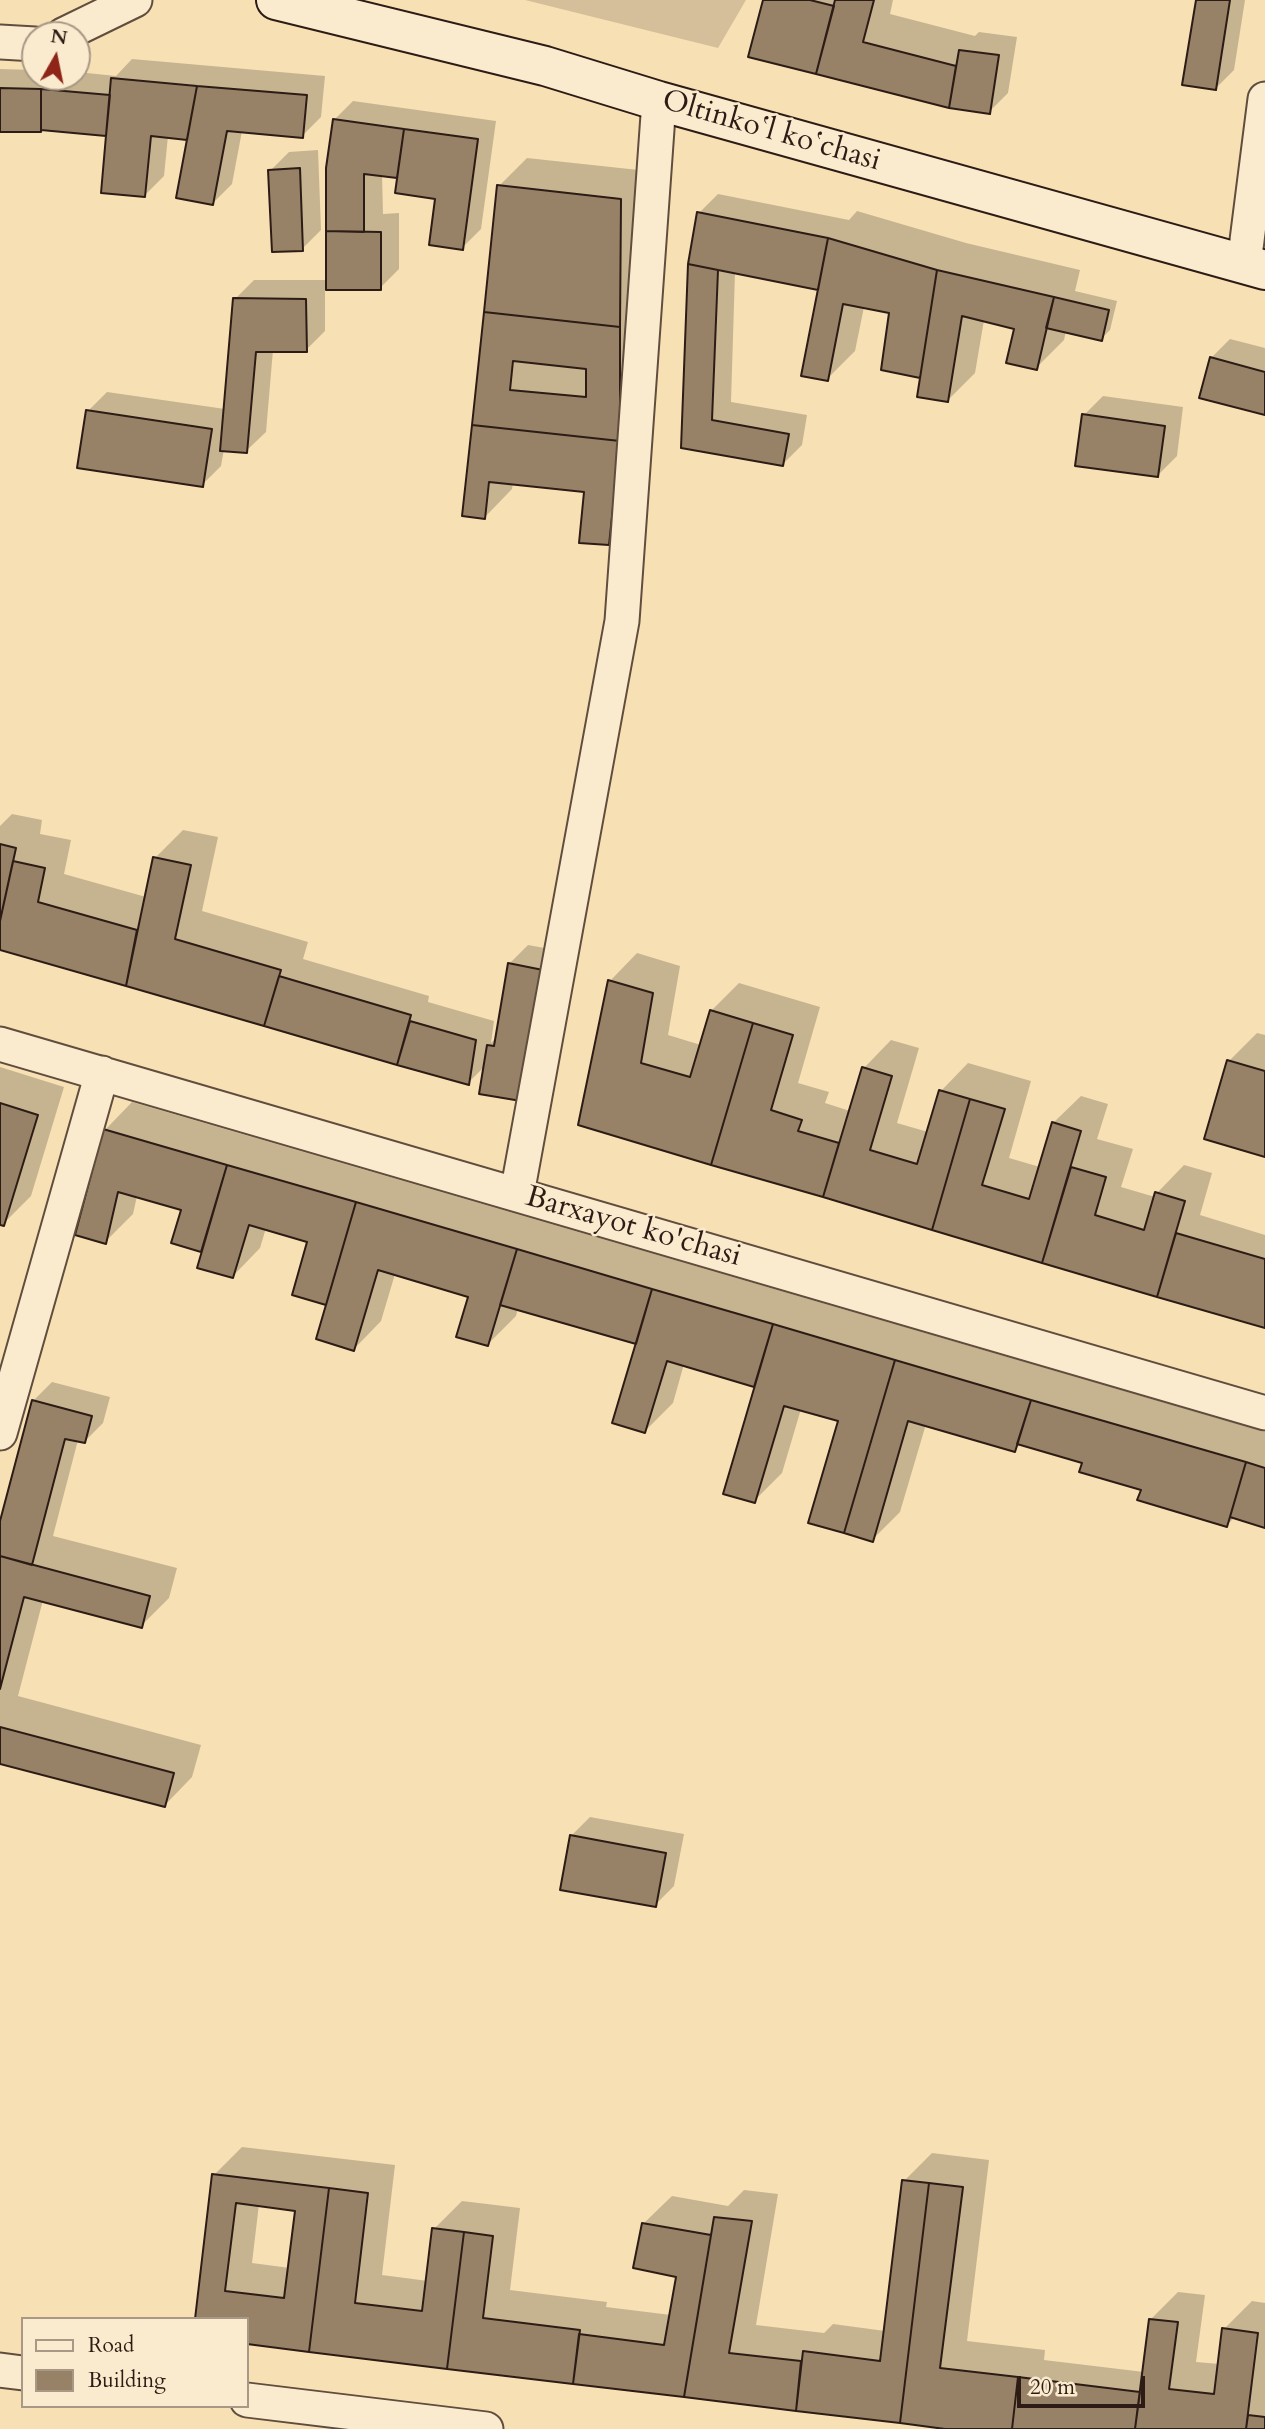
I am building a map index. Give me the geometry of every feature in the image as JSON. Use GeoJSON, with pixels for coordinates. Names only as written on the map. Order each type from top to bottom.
{"type":"FeatureCollection","features":[{"type":"Feature","properties":{"kind":"main road","name":"Oltinkoʻl koʻchasi"},"geometry":{"type":"LineString","coordinates":[[276,0],[545,66],[659,101],[1255,267]]}},
{"type":"Feature","properties":{"kind":"street"},"geometry":{"type":"LineString","coordinates":[[91,21],[135,0]]}},
{"type":"Feature","properties":{"kind":"street"},"geometry":{"type":"LineString","coordinates":[[0,42],[21,43]]}},
{"type":"Feature","properties":{"kind":"street"},"geometry":{"type":"LineString","coordinates":[[1255,267],[1265,99]]}},
{"type":"Feature","properties":{"kind":"street"},"geometry":{"type":"LineString","coordinates":[[517,1194],[622,621],[659,101]]}},
{"type":"Feature","properties":{"kind":"street","name":"Barxayot ko'chasi"},"geometry":{"type":"LineString","coordinates":[[0,1044],[1265,1412]]}},
{"type":"Feature","properties":{"kind":"street"},"geometry":{"type":"LineString","coordinates":[[0,1433],[102,1073]]}},
{"type":"Feature","properties":{"kind":"street"},"geometry":{"type":"LineString","coordinates":[[0,2370],[21,2373]]}},
{"type":"Feature","properties":{"kind":"street"},"geometry":{"type":"LineString","coordinates":[[248,2400],[486,2429]]}},
{"type":"Feature","properties":{"kind":"shaded area"},"geometry":{"type":"Polygon","coordinates":[[[525,0],[746,0],[718,48],[525,0]]]}},
{"type":"Feature","properties":{"kind":"building"},"geometry":{"type":"Polygon","coordinates":[[[763,0],[810,0],[834,6],[816,74],[748,57],[763,0]]]}},
{"type":"Feature","properties":{"kind":"building"},"geometry":{"type":"Polygon","coordinates":[[[835,0],[874,0],[863,42],[956,66],[949,108],[816,74],[835,0]]]}},
{"type":"Feature","properties":{"kind":"building"},"geometry":{"type":"Polygon","coordinates":[[[1196,0],[1230,0],[1216,90],[1182,85],[1196,0]]]}},
{"type":"Feature","properties":{"kind":"building"},"geometry":{"type":"Polygon","coordinates":[[[959,50],[999,55],[990,114],[949,108],[959,50]]]}},
{"type":"Feature","properties":{"kind":"building"},"geometry":{"type":"Polygon","coordinates":[[[111,78],[197,86],[187,140],[151,136],[145,197],[101,193],[111,78]]]}},
{"type":"Feature","properties":{"kind":"building"},"geometry":{"type":"Polygon","coordinates":[[[197,86],[307,95],[303,138],[227,131],[213,205],[176,198],[197,86]]]}},
{"type":"Feature","properties":{"kind":"building"},"geometry":{"type":"Polygon","coordinates":[[[0,88],[41,91],[41,132],[0,132],[0,88]]]}},
{"type":"Feature","properties":{"kind":"building"},"geometry":{"type":"Polygon","coordinates":[[[41,91],[110,95],[106,136],[41,130],[41,91]]]}},
{"type":"Feature","properties":{"kind":"building"},"geometry":{"type":"Polygon","coordinates":[[[333,119],[404,129],[397,178],[364,174],[364,232],[326,231],[326,168],[333,119]]]}},
{"type":"Feature","properties":{"kind":"building"},"geometry":{"type":"Polygon","coordinates":[[[404,129],[478,139],[463,250],[429,245],[435,199],[395,193],[404,129]]]}},
{"type":"Feature","properties":{"kind":"building"},"geometry":{"type":"Polygon","coordinates":[[[300,168],[303,251],[272,252],[268,170],[300,168]]]}},
{"type":"Feature","properties":{"kind":"building"},"geometry":{"type":"Polygon","coordinates":[[[497,185],[621,199],[620,327],[484,312],[497,185]]]}},
{"type":"Feature","properties":{"kind":"building"},"geometry":{"type":"Polygon","coordinates":[[[697,212],[828,238],[818,290],[688,264],[697,212]]]}},
{"type":"Feature","properties":{"kind":"building"},"geometry":{"type":"Polygon","coordinates":[[[326,231],[381,232],[381,290],[326,290],[326,231]]]}},
{"type":"Feature","properties":{"kind":"building"},"geometry":{"type":"Polygon","coordinates":[[[828,238],[937,270],[920,378],[881,370],[889,313],[843,304],[828,381],[801,376],[828,238]]]}},
{"type":"Feature","properties":{"kind":"building"},"geometry":{"type":"Polygon","coordinates":[[[688,264],[718,270],[712,420],[789,434],[783,466],[681,448],[688,264]]]}},
{"type":"Feature","properties":{"kind":"building"},"geometry":{"type":"Polygon","coordinates":[[[937,270],[1054,297],[1037,370],[1006,363],[1014,329],[962,316],[948,402],[917,397],[937,270]]]}},
{"type":"Feature","properties":{"kind":"building"},"geometry":{"type":"Polygon","coordinates":[[[1054,297],[1109,310],[1102,341],[1046,328],[1054,297]]]}},
{"type":"Feature","properties":{"kind":"building"},"geometry":{"type":"Polygon","coordinates":[[[233,298],[306,299],[307,352],[256,352],[247,453],[220,451],[233,298]]]}},
{"type":"Feature","properties":{"kind":"building"},"geometry":{"type":"Polygon","coordinates":[[[484,312],[620,327],[620,441],[472,425],[484,312]],[[513,361],[510,390],[586,397],[586,369],[513,361]]]}},
{"type":"Feature","properties":{"kind":"building"},"geometry":{"type":"Polygon","coordinates":[[[1210,357],[1265,372],[1265,415],[1199,398],[1210,357]]]}},
{"type":"Feature","properties":{"kind":"building"},"geometry":{"type":"Polygon","coordinates":[[[86,410],[212,429],[203,487],[77,468],[86,410]]]}},
{"type":"Feature","properties":{"kind":"building"},"geometry":{"type":"Polygon","coordinates":[[[1082,414],[1165,426],[1158,477],[1075,466],[1082,414]]]}},
{"type":"Feature","properties":{"kind":"building"},"geometry":{"type":"Polygon","coordinates":[[[472,425],[620,441],[609,545],[579,543],[584,492],[489,482],[485,519],[462,516],[472,425]]]}},
{"type":"Feature","properties":{"kind":"building"},"geometry":{"type":"Polygon","coordinates":[[[0,844],[16,848],[0,921],[0,844]]]}},
{"type":"Feature","properties":{"kind":"building"},"geometry":{"type":"Polygon","coordinates":[[[153,857],[191,865],[175,939],[281,970],[264,1026],[126,986],[153,857]]]}},
{"type":"Feature","properties":{"kind":"building"},"geometry":{"type":"Polygon","coordinates":[[[13,861],[45,868],[38,902],[137,930],[126,986],[0,950],[0,921],[13,861]]]}},
{"type":"Feature","properties":{"kind":"building"},"geometry":{"type":"Polygon","coordinates":[[[508,963],[543,970],[521,1101],[479,1094],[487,1045],[494,1046],[508,963]]]}},
{"type":"Feature","properties":{"kind":"building"},"geometry":{"type":"Polygon","coordinates":[[[279,976],[411,1015],[397,1065],[264,1026],[279,976]]]}},
{"type":"Feature","properties":{"kind":"building"},"geometry":{"type":"Polygon","coordinates":[[[608,980],[653,993],[641,1063],[690,1077],[710,1010],[753,1023],[711,1165],[578,1125],[608,980]]]}},
{"type":"Feature","properties":{"kind":"building"},"geometry":{"type":"Polygon","coordinates":[[[410,1021],[476,1040],[469,1085],[397,1065],[410,1021]]]}},
{"type":"Feature","properties":{"kind":"building"},"geometry":{"type":"Polygon","coordinates":[[[753,1023],[793,1035],[771,1110],[802,1120],[798,1131],[839,1143],[823,1197],[711,1165],[753,1023]]]}},
{"type":"Feature","properties":{"kind":"building"},"geometry":{"type":"Polygon","coordinates":[[[1227,1060],[1265,1071],[1265,1157],[1204,1139],[1227,1060]]]}},
{"type":"Feature","properties":{"kind":"building"},"geometry":{"type":"Polygon","coordinates":[[[862,1067],[892,1076],[870,1150],[917,1164],[939,1090],[970,1099],[932,1230],[823,1197],[862,1067]]]}},
{"type":"Feature","properties":{"kind":"building"},"geometry":{"type":"Polygon","coordinates":[[[970,1099],[1005,1109],[982,1185],[1029,1199],[1052,1122],[1081,1131],[1042,1263],[932,1230],[970,1099]]]}},
{"type":"Feature","properties":{"kind":"building"},"geometry":{"type":"Polygon","coordinates":[[[0,1103],[38,1115],[4,1226],[0,1225],[0,1103]]]}},
{"type":"Feature","properties":{"kind":"building"},"geometry":{"type":"Polygon","coordinates":[[[103,1129],[227,1165],[201,1252],[171,1243],[181,1210],[118,1192],[106,1244],[75,1235],[103,1129]]]}},
{"type":"Feature","properties":{"kind":"building"},"geometry":{"type":"Polygon","coordinates":[[[227,1165],[356,1202],[326,1305],[292,1295],[307,1242],[249,1225],[233,1278],[197,1268],[227,1165]]]}},
{"type":"Feature","properties":{"kind":"building"},"geometry":{"type":"Polygon","coordinates":[[[1071,1167],[1106,1177],[1095,1215],[1144,1230],[1155,1192],[1185,1201],[1157,1297],[1042,1263],[1071,1167]]]}},
{"type":"Feature","properties":{"kind":"building"},"geometry":{"type":"Polygon","coordinates":[[[356,1202],[517,1249],[488,1346],[456,1337],[468,1297],[378,1270],[354,1351],[316,1339],[356,1202]]]}},
{"type":"Feature","properties":{"kind":"building"},"geometry":{"type":"Polygon","coordinates":[[[1176,1233],[1265,1259],[1265,1328],[1157,1297],[1176,1233]]]}},
{"type":"Feature","properties":{"kind":"building"},"geometry":{"type":"Polygon","coordinates":[[[517,1249],[652,1289],[636,1344],[500,1305],[517,1249]]]}},
{"type":"Feature","properties":{"kind":"building"},"geometry":{"type":"Polygon","coordinates":[[[652,1289],[773,1324],[754,1387],[667,1361],[645,1433],[612,1423],[652,1289]]]}},
{"type":"Feature","properties":{"kind":"building"},"geometry":{"type":"Polygon","coordinates":[[[773,1324],[895,1360],[844,1533],[808,1523],[838,1421],[784,1406],[755,1503],[723,1494],[773,1324]]]}},
{"type":"Feature","properties":{"kind":"building"},"geometry":{"type":"Polygon","coordinates":[[[895,1360],[1031,1400],[1015,1452],[908,1421],[873,1542],[844,1533],[895,1360]]]}},
{"type":"Feature","properties":{"kind":"building"},"geometry":{"type":"Polygon","coordinates":[[[32,1400],[92,1416],[85,1443],[65,1439],[32,1565],[0,1556],[0,1521],[32,1400]]]}},
{"type":"Feature","properties":{"kind":"building"},"geometry":{"type":"Polygon","coordinates":[[[1031,1400],[1246,1462],[1227,1527],[1137,1500],[1141,1490],[1079,1472],[1082,1463],[1017,1444],[1031,1400]]]}},
{"type":"Feature","properties":{"kind":"building"},"geometry":{"type":"Polygon","coordinates":[[[1246,1462],[1265,1468],[1265,1528],[1230,1517],[1246,1462]]]}},
{"type":"Feature","properties":{"kind":"building"},"geometry":{"type":"Polygon","coordinates":[[[0,1556],[150,1596],[142,1628],[24,1597],[0,1689],[0,1556]]]}},
{"type":"Feature","properties":{"kind":"building"},"geometry":{"type":"Polygon","coordinates":[[[0,1727],[174,1773],[165,1807],[0,1764],[0,1727]]]}},
{"type":"Feature","properties":{"kind":"building"},"geometry":{"type":"Polygon","coordinates":[[[570,1835],[666,1853],[656,1907],[560,1890],[570,1835]]]}},
{"type":"Feature","properties":{"kind":"building"},"geometry":{"type":"Polygon","coordinates":[[[212,2174],[329,2188],[309,2352],[248,2344],[248,2317],[195,2317],[212,2174]],[[236,2203],[225,2291],[284,2298],[295,2211],[236,2203]]]}},
{"type":"Feature","properties":{"kind":"building"},"geometry":{"type":"Polygon","coordinates":[[[902,2180],[929,2183],[900,2423],[796,2411],[803,2351],[880,2361],[902,2180]]]}},
{"type":"Feature","properties":{"kind":"building"},"geometry":{"type":"Polygon","coordinates":[[[929,2183],[963,2187],[940,2368],[1018,2377],[1012,2429],[945,2429],[900,2423],[929,2183]]]}},
{"type":"Feature","properties":{"kind":"building"},"geometry":{"type":"Polygon","coordinates":[[[329,2188],[368,2193],[355,2303],[422,2311],[432,2228],[464,2232],[447,2369],[309,2352],[329,2188]]]}},
{"type":"Feature","properties":{"kind":"building"},"geometry":{"type":"Polygon","coordinates":[[[714,2217],[752,2221],[729,2353],[801,2361],[796,2411],[684,2397],[714,2217]]]}},
{"type":"Feature","properties":{"kind":"building"},"geometry":{"type":"Polygon","coordinates":[[[642,2223],[711,2235],[684,2397],[573,2384],[579,2334],[664,2345],[676,2277],[633,2268],[642,2223]]]}},
{"type":"Feature","properties":{"kind":"building"},"geometry":{"type":"Polygon","coordinates":[[[464,2232],[493,2236],[483,2318],[580,2330],[573,2384],[447,2369],[464,2232]]]}},
{"type":"Feature","properties":{"kind":"building"},"geometry":{"type":"Polygon","coordinates":[[[1149,2319],[1178,2322],[1169,2389],[1214,2394],[1222,2328],[1258,2333],[1246,2429],[1135,2429],[1149,2319]]]}},
{"type":"Feature","properties":{"kind":"building"},"geometry":{"type":"Polygon","coordinates":[[[1018,2377],[1140,2392],[1135,2429],[1012,2429],[1018,2377]]]}},
{"type":"Feature","properties":{"kind":"building"},"geometry":{"type":"Polygon","coordinates":[[[1248,2415],[1265,2417],[1265,2429],[1246,2429],[1248,2415]]]}}]}
